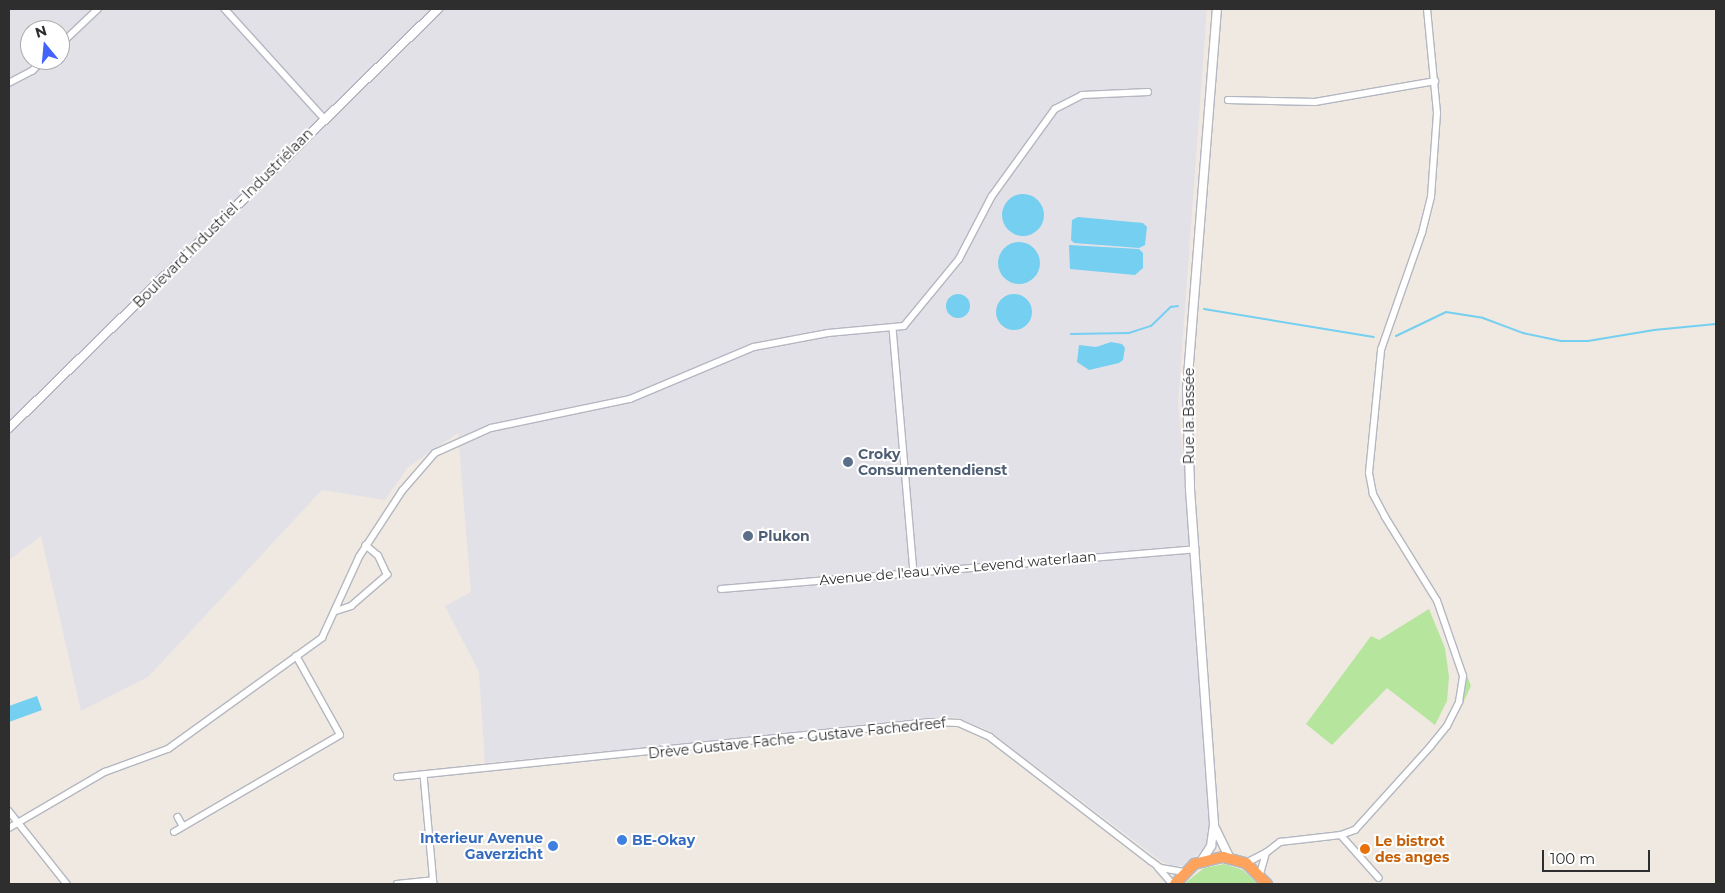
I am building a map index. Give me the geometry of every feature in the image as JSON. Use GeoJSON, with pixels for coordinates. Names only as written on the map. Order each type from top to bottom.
{"type":"FeatureCollection","features":[{"type":"Feature","properties":{"kind":"highway"},"geometry":{"type":"LineString","coordinates":[[1174,884],[1184,872],[1202,860],[1229,857],[1246,863],[1260,874],[1267,884]]}},
{"type":"Feature","properties":{"kind":"main road","name":"Boulevard Industriel - Industriélaan"},"geometry":{"type":"LineString","coordinates":[[9,428],[324,118],[438,9]]}},
{"type":"Feature","properties":{"kind":"main road","name":"Rue la Bassée"},"geometry":{"type":"LineString","coordinates":[[1202,860],[1211,846],[1214,824],[1195,549],[1187,389],[1217,9]]}},
{"type":"Feature","properties":{"kind":"main road","name":"Rue la Bassée"},"geometry":{"type":"LineString","coordinates":[[1214,824],[1229,857]]}},
{"type":"Feature","properties":{"kind":"street"},"geometry":{"type":"LineString","coordinates":[[70,36],[98,9]]}},
{"type":"Feature","properties":{"kind":"street"},"geometry":{"type":"LineString","coordinates":[[225,9],[324,118]]}},
{"type":"Feature","properties":{"kind":"street"},"geometry":{"type":"LineString","coordinates":[[1246,863],[1260,858],[1286,840],[1341,835],[1356,830],[1430,746],[1454,713],[1462,688],[1460,664],[1437,601],[1373,494],[1370,473],[1380,350],[1422,233],[1431,197],[1436,155],[1435,81],[1427,9]]}},
{"type":"Feature","properties":{"kind":"street"},"geometry":{"type":"LineString","coordinates":[[9,83],[33,70]]}},
{"type":"Feature","properties":{"kind":"street"},"geometry":{"type":"LineString","coordinates":[[1228,100],[1315,102],[1435,81]]}},
{"type":"Feature","properties":{"kind":"street"},"geometry":{"type":"LineString","coordinates":[[9,828],[105,772],[168,749],[322,638],[366,546],[424,463],[435,453],[473,434],[528,418],[630,399],[761,345],[828,333],[893,328],[908,324],[959,260],[992,196],[1055,109],[1082,95],[1148,92]]}},
{"type":"Feature","properties":{"kind":"street"},"geometry":{"type":"LineString","coordinates":[[893,328],[914,571]]}},
{"type":"Feature","properties":{"kind":"street"},"geometry":{"type":"LineString","coordinates":[[336,611],[351,606],[387,575],[378,556],[366,546]]}},
{"type":"Feature","properties":{"kind":"street","name":"Avenue de l'eau vive - Levend waterlaan"},"geometry":{"type":"LineString","coordinates":[[721,589],[914,571],[1195,549]]}},
{"type":"Feature","properties":{"kind":"street"},"geometry":{"type":"LineString","coordinates":[[174,832],[340,736],[296,656]]}},
{"type":"Feature","properties":{"kind":"street","name":"Drève Gustave Fache - Gustave Fachedreef"},"geometry":{"type":"LineString","coordinates":[[397,777],[931,722],[959,723],[990,738],[1155,864],[1174,884]]}},
{"type":"Feature","properties":{"kind":"street"},"geometry":{"type":"LineString","coordinates":[[397,884],[434,882],[424,775]]}},
{"type":"Feature","properties":{"kind":"street"},"geometry":{"type":"LineString","coordinates":[[9,811],[67,884]]}},
{"type":"Feature","properties":{"kind":"street"},"geometry":{"type":"LineString","coordinates":[[178,817],[184,826]]}},
{"type":"Feature","properties":{"kind":"street"},"geometry":{"type":"LineString","coordinates":[[1341,835],[1379,878]]}},
{"type":"Feature","properties":{"kind":"street"},"geometry":{"type":"LineString","coordinates":[[1260,874],[1266,853]]}},
{"type":"Feature","properties":{"kind":"street","name":"Drève Gustave Fache - Gustave Fachedreef"},"geometry":{"type":"LineString","coordinates":[[1155,864],[1184,872]]}},
{"type":"Feature","properties":{"kind":"shaded area"},"geometry":{"type":"Polygon","coordinates":[[[9,9],[1207,9],[1178,402],[1190,536],[1211,835],[1209,845],[1184,865],[1172,867],[1161,861],[988,730],[956,717],[485,763],[479,672],[445,606],[471,592],[458,433],[408,467],[385,500],[322,490],[148,677],[81,711],[41,536],[9,560],[9,9]]]}},
{"type":"Feature","properties":{"kind":"green space"},"geometry":{"type":"Polygon","coordinates":[[[1429,609],[1445,648],[1449,677],[1447,701],[1435,725],[1387,688],[1332,745],[1306,724],[1371,636],[1379,640],[1429,609]]]}},
{"type":"Feature","properties":{"kind":"green space"},"geometry":{"type":"Polygon","coordinates":[[[1466,674],[1471,686],[1463,703],[1466,674]]]}},
{"type":"Feature","properties":{"kind":"green space"},"geometry":{"type":"Polygon","coordinates":[[[1224,864],[1243,870],[1258,884],[1184,884],[1204,868],[1224,864]]]}},
{"type":"Feature","properties":{"kind":"water"},"geometry":{"type":"Polygon","coordinates":[[[1023,194],[1038,200],[1044,215],[1038,230],[1023,236],[1008,230],[1002,215],[1008,200],[1023,194]]]}},
{"type":"Feature","properties":{"kind":"water"},"geometry":{"type":"Polygon","coordinates":[[[1078,217],[1143,223],[1147,227],[1145,245],[1139,248],[1074,243],[1071,240],[1072,220],[1078,217]]]}},
{"type":"Feature","properties":{"kind":"water"},"geometry":{"type":"Polygon","coordinates":[[[1019,242],[1034,248],[1040,263],[1034,278],[1019,284],[1004,278],[998,263],[1004,248],[1019,242]]]}},
{"type":"Feature","properties":{"kind":"water"},"geometry":{"type":"Polygon","coordinates":[[[1069,245],[1139,249],[1143,253],[1143,268],[1135,275],[1070,269],[1069,245]]]}},
{"type":"Feature","properties":{"kind":"water"},"geometry":{"type":"Polygon","coordinates":[[[958,294],[966,298],[970,306],[966,314],[958,318],[950,314],[946,306],[950,298],[958,294]]]}},
{"type":"Feature","properties":{"kind":"water"},"geometry":{"type":"Polygon","coordinates":[[[1014,294],[1021,295],[1027,299],[1031,305],[1031,319],[1027,325],[1021,329],[1014,330],[1007,329],[1001,325],[997,319],[996,312],[997,305],[1001,299],[1007,295],[1014,294]]]}},
{"type":"Feature","properties":{"kind":"water"},"geometry":{"type":"Polygon","coordinates":[[[1111,342],[1122,344],[1125,348],[1123,360],[1119,363],[1089,370],[1077,362],[1079,345],[1096,347],[1111,342]]]}},
{"type":"Feature","properties":{"kind":"water"},"geometry":{"type":"Polygon","coordinates":[[[37,696],[42,710],[9,722],[9,706],[37,696]]]}},
{"type":"Feature","properties":{"kind":"waterway"},"geometry":{"type":"LineString","coordinates":[[1071,334],[1129,333],[1151,326],[1171,307],[1178,306]]}},
{"type":"Feature","properties":{"kind":"waterway"},"geometry":{"type":"LineString","coordinates":[[1204,309],[1374,337]]}},
{"type":"Feature","properties":{"kind":"waterway"},"geometry":{"type":"LineString","coordinates":[[1396,336],[1446,312],[1483,318],[1523,333],[1562,341],[1588,341],[1654,330],[1716,324]]}},
{"type":"Feature","properties":{"kind":"place","name":"Croky Consumentendienst"},"geometry":{"type":"Point","coordinates":[848,462]}},
{"type":"Feature","properties":{"kind":"place","name":"Plukon"},"geometry":{"type":"Point","coordinates":[748,536]}},
{"type":"Feature","properties":{"kind":"place","name":"BE-Okay"},"geometry":{"type":"Point","coordinates":[622,840]}},
{"type":"Feature","properties":{"kind":"place","name":"Interieur Avenue Gaverzicht"},"geometry":{"type":"Point","coordinates":[553,846]}},
{"type":"Feature","properties":{"kind":"place","name":"Le bistrot des anges"},"geometry":{"type":"Point","coordinates":[1365,849]}}]}
